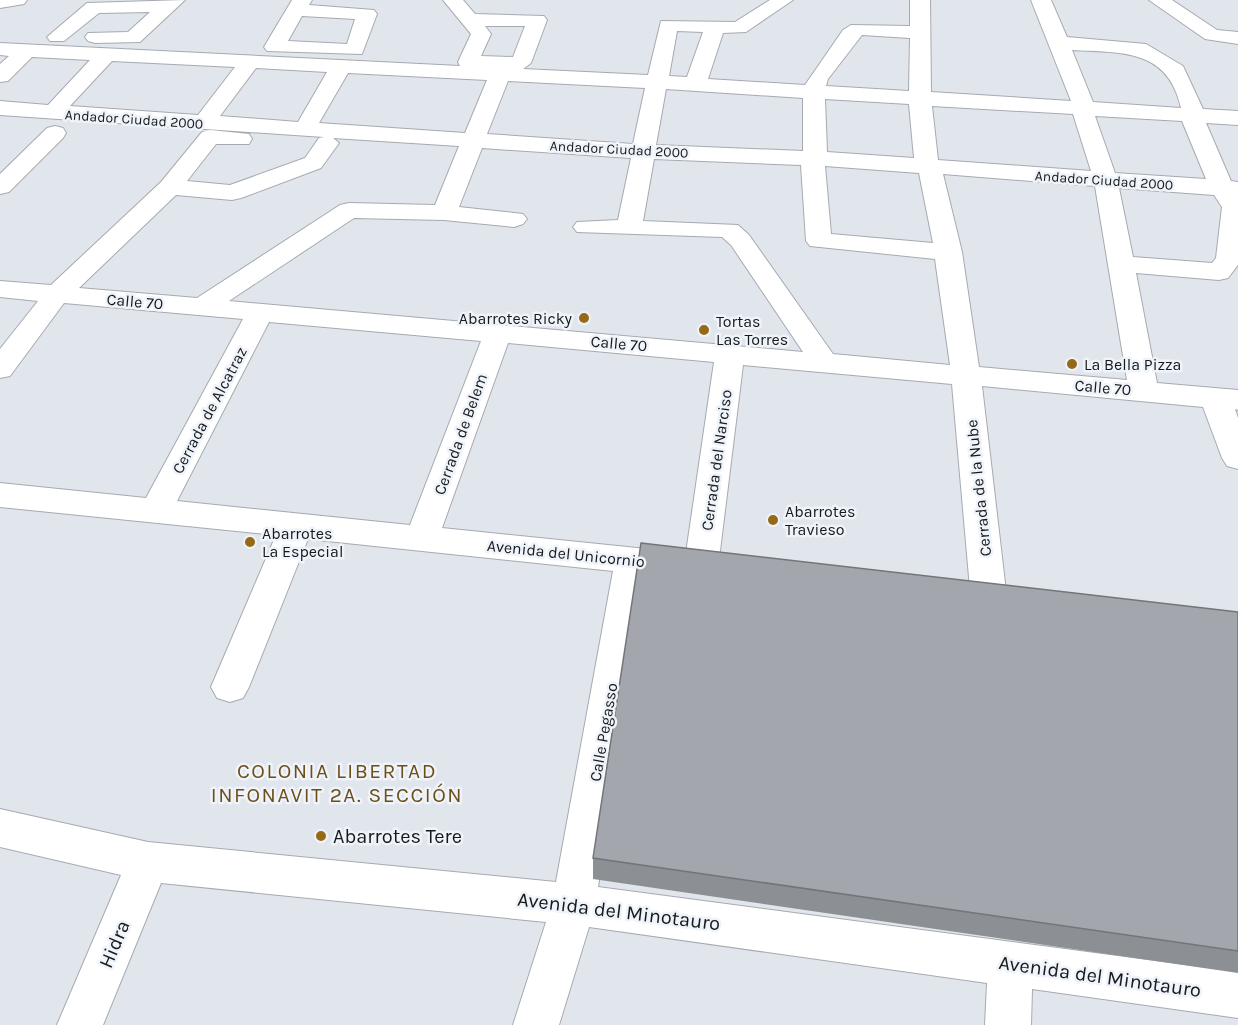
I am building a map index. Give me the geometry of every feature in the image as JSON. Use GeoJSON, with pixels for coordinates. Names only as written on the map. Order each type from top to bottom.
{"type":"FeatureCollection","features":[{"type":"Feature","properties":{"kind":"street"},"geometry":{"type":"LineString","coordinates":[[0,3],[17,0]]}},
{"type":"Feature","properties":{"kind":"street"},"geometry":{"type":"LineString","coordinates":[[453,0],[468,20]]}},
{"type":"Feature","properties":{"kind":"street"},"geometry":{"type":"LineString","coordinates":[[629,227],[668,25],[739,28],[783,0]]}},
{"type":"Feature","properties":{"kind":"street","name":"Cerrada de la Nube"},"geometry":{"type":"LineString","coordinates":[[920,0],[921,93],[929,171],[949,252],[967,375],[989,600]]}},
{"type":"Feature","properties":{"kind":"street"},"geometry":{"type":"LineString","coordinates":[[1041,0],[1082,103],[1108,190],[1144,391]]}},
{"type":"Feature","properties":{"kind":"street"},"geometry":{"type":"LineString","coordinates":[[1160,0],[1212,35],[1238,38]]}},
{"type":"Feature","properties":{"kind":"street"},"geometry":{"type":"LineString","coordinates":[[696,80],[716,27]]}},
{"type":"Feature","properties":{"kind":"street"},"geometry":{"type":"LineString","coordinates":[[921,33],[858,29],[850,34],[815,86],[814,163],[819,241],[949,252]]}},
{"type":"Feature","properties":{"kind":"street"},"geometry":{"type":"LineString","coordinates":[[1060,43],[1139,48],[1176,70],[1231,195],[1229,259],[1219,272],[1120,264]]}},
{"type":"Feature","properties":{"kind":"street"},"geometry":{"type":"LineString","coordinates":[[0,49],[500,74],[815,86],[1192,110],[1238,118]]}},
{"type":"Feature","properties":{"kind":"street"},"geometry":{"type":"LineString","coordinates":[[0,76],[27,50]]}},
{"type":"Feature","properties":{"kind":"street"},"geometry":{"type":"LineString","coordinates":[[52,113],[107,54]]}},
{"type":"Feature","properties":{"kind":"street"},"geometry":{"type":"LineString","coordinates":[[203,123],[251,60]]}},
{"type":"Feature","properties":{"kind":"street"},"geometry":{"type":"LineString","coordinates":[[304,130],[342,65]]}},
{"type":"Feature","properties":{"kind":"street"},"geometry":{"type":"LineString","coordinates":[[444,213],[471,141],[500,74]]}},
{"type":"Feature","properties":{"kind":"street","name":"Andador Ciudad 2000"},"geometry":{"type":"LineString","coordinates":[[0,108],[929,171],[1108,190],[1231,195]]}},
{"type":"Feature","properties":{"kind":"street"},"geometry":{"type":"LineString","coordinates":[[3,180],[56,133],[22,131]]}},
{"type":"Feature","properties":{"kind":"street"},"geometry":{"type":"LineString","coordinates":[[0,369],[56,295],[170,187],[210,137],[327,143],[314,163],[232,193],[170,187]]}},
{"type":"Feature","properties":{"kind":"street"},"geometry":{"type":"LineString","coordinates":[[202,307],[349,210],[444,213],[514,219]]}},
{"type":"Feature","properties":{"kind":"street"},"geometry":{"type":"LineString","coordinates":[[586,227],[729,230],[740,240],[824,362]]}},
{"type":"Feature","properties":{"kind":"street","name":"Calle 70"},"geometry":{"type":"LineString","coordinates":[[0,289],[1227,399]]}},
{"type":"Feature","properties":{"kind":"street","name":"Cerrada de Alcatraz"},"geometry":{"type":"LineString","coordinates":[[157,509],[261,311]]}},
{"type":"Feature","properties":{"kind":"street","name":"Cerrada de Belem"},"geometry":{"type":"LineString","coordinates":[[422,537],[498,332]]}},
{"type":"Feature","properties":{"kind":"street","name":"Cerrada del Narciso"},"geometry":{"type":"LineString","coordinates":[[701,567],[730,354]]}},
{"type":"Feature","properties":{"kind":"street"},"geometry":{"type":"LineString","coordinates":[[1227,399],[1238,458]]}},
{"type":"Feature","properties":{"kind":"street","name":"Avenida del Unicornio"},"geometry":{"type":"LineString","coordinates":[[2,498],[157,509],[736,571]]}},
{"type":"Feature","properties":{"kind":"street"},"geometry":{"type":"LineString","coordinates":[[230,687],[297,524]]}},
{"type":"Feature","properties":{"kind":"street","name":"Calle Pegasso"},"geometry":{"type":"LineString","coordinates":[[537,1025],[574,904],[632,560]]}},
{"type":"Feature","properties":{"kind":"street"},"geometry":{"type":"LineString","coordinates":[[954,596],[1024,604]]}},
{"type":"Feature","properties":{"kind":"street","name":"Avenida del Minotauro"},"geometry":{"type":"LineString","coordinates":[[0,828],[148,862],[574,904],[1238,995]]}},
{"type":"Feature","properties":{"kind":"street","name":"Hidra"},"geometry":{"type":"LineString","coordinates":[[80,1025],[148,862]]}},
{"type":"Feature","properties":{"kind":"street"},"geometry":{"type":"LineString","coordinates":[[1008,1025],[1011,964]]}},
{"type":"Feature","properties":{"kind":"building"},"geometry":{"type":"Polygon","coordinates":[[[641,543],[1238,612],[1238,951],[593,858],[641,543]]]}},
{"type":"Feature","properties":{"kind":"place","name":"Abarrotes Ricky"},"geometry":{"type":"Point","coordinates":[584,318]}},
{"type":"Feature","properties":{"kind":"place","name":"Tortas Las Torres"},"geometry":{"type":"Point","coordinates":[704,330]}},
{"type":"Feature","properties":{"kind":"place","name":"La Bella Pizza"},"geometry":{"type":"Point","coordinates":[1072,364]}},
{"type":"Feature","properties":{"kind":"place","name":"Abarrotes Travieso"},"geometry":{"type":"Point","coordinates":[773,520]}},
{"type":"Feature","properties":{"kind":"place","name":"Abarrotes La Especial"},"geometry":{"type":"Point","coordinates":[250,542]}},
{"type":"Feature","properties":{"kind":"place","name":"Abarrotes Tere"},"geometry":{"type":"Point","coordinates":[321,836]}},
{"type":"Feature","properties":{"kind":"district","name":"COLONIA LIBERTAD INFONAVIT 2A. SECCIÓN"},"geometry":{"type":"Point","coordinates":[337,783]}}]}
